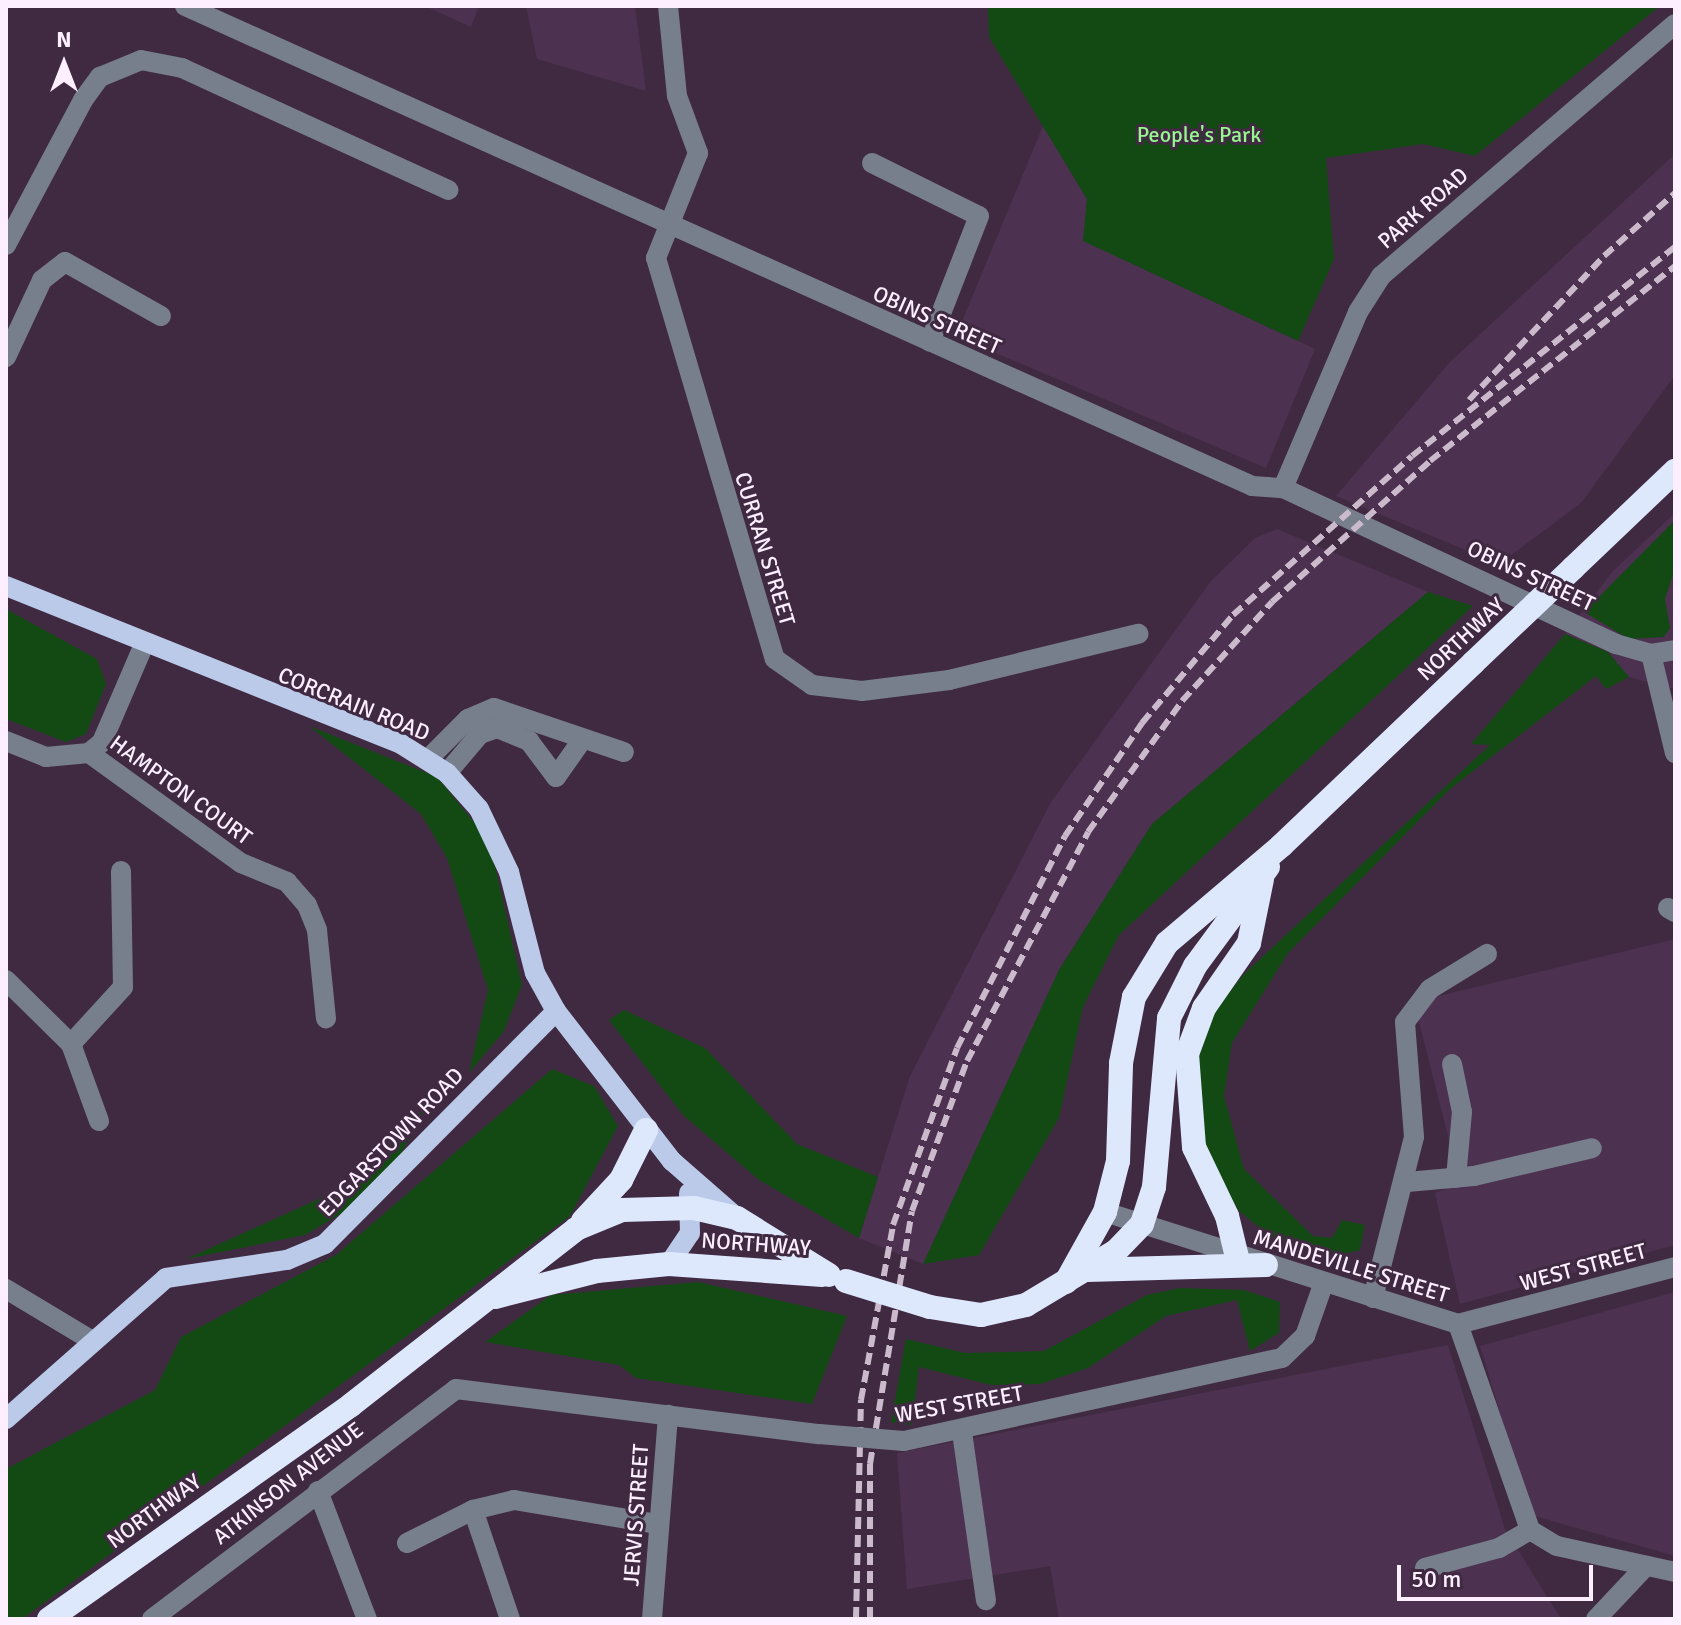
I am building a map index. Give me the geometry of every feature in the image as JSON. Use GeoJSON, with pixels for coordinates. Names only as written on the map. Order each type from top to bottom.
{"type":"FeatureCollection","features":[{"type":"Feature","properties":{"kind":"highway","name":"NORTHWAY"},"geometry":{"type":"LineString","coordinates":[[1078,1270],[1124,1218],[1118,1161],[1121,1063],[1134,997],[1183,926],[1282,845],[1675,471]]}},
{"type":"Feature","properties":{"kind":"highway","name":"NORTHWAY"},"geometry":{"type":"LineString","coordinates":[[482,1301],[597,1271],[669,1264],[838,1278],[930,1307],[981,1315],[1026,1305],[1078,1270],[1154,1187],[1169,1018],[1195,966],[1282,845]]}},
{"type":"Feature","properties":{"kind":"highway"},"geometry":{"type":"LineString","coordinates":[[1237,1257],[1227,1216],[1194,1147],[1187,1054],[1204,1008],[1249,943],[1263,873]]}},
{"type":"Feature","properties":{"kind":"highway"},"geometry":{"type":"LineString","coordinates":[[576,1229],[621,1180],[646,1130]]}},
{"type":"Feature","properties":{"kind":"highway","name":"NORTHWAY"},"geometry":{"type":"LineString","coordinates":[[49,1619],[351,1405],[576,1229],[622,1210],[694,1208],[737,1218],[838,1278]]}},
{"type":"Feature","properties":{"kind":"highway"},"geometry":{"type":"LineString","coordinates":[[1078,1270],[1266,1265]]}},
{"type":"Feature","properties":{"kind":"main road","name":"CORCRAIN ROAD"},"geometry":{"type":"LineString","coordinates":[[6,586],[143,647],[428,759],[447,773],[479,809],[509,872],[535,973],[556,1011],[646,1130],[683,1170],[737,1218]]}},
{"type":"Feature","properties":{"kind":"main road","name":"EDGARSTOWN ROAD"},"geometry":{"type":"LineString","coordinates":[[6,1419],[91,1340],[166,1278],[287,1260],[325,1244],[556,1011]]}},
{"type":"Feature","properties":{"kind":"main road"},"geometry":{"type":"LineString","coordinates":[[669,1264],[690,1233],[694,1208],[683,1170]]}},
{"type":"Feature","properties":{"kind":"street","name":"OBINS STREET"},"geometry":{"type":"LineString","coordinates":[[185,6],[667,227],[1252,486],[1283,488],[1651,654]]}},
{"type":"Feature","properties":{"kind":"street","name":"CURRAN STREET"},"geometry":{"type":"LineString","coordinates":[[668,6],[677,96],[698,153],[656,258],[763,632],[789,675],[833,688],[893,688],[1138,634]]}},
{"type":"Feature","properties":{"kind":"street","name":"PARK ROAD"},"geometry":{"type":"LineString","coordinates":[[1283,488],[1358,312],[1381,276],[1675,24]]}},
{"type":"Feature","properties":{"kind":"street"},"geometry":{"type":"LineString","coordinates":[[6,245],[83,100],[100,77],[141,60],[182,68],[448,190]]}},
{"type":"Feature","properties":{"kind":"street"},"geometry":{"type":"LineString","coordinates":[[872,163],[979,216],[930,342]]}},
{"type":"Feature","properties":{"kind":"street"},"geometry":{"type":"LineString","coordinates":[[6,357],[42,280],[65,262],[161,316]]}},
{"type":"Feature","properties":{"kind":"street"},"geometry":{"type":"LineString","coordinates":[[6,741],[46,757],[89,753],[102,742],[143,647]]}},
{"type":"Feature","properties":{"kind":"street"},"geometry":{"type":"LineString","coordinates":[[1675,650],[1651,654],[1675,753]]}},
{"type":"Feature","properties":{"kind":"street"},"geometry":{"type":"LineString","coordinates":[[428,759],[468,719],[494,708],[624,752]]}},
{"type":"Feature","properties":{"kind":"street"},"geometry":{"type":"LineString","coordinates":[[447,773],[480,734],[497,728],[529,741],[556,777],[582,740]]}},
{"type":"Feature","properties":{"kind":"street","name":"HAMPTON COURT"},"geometry":{"type":"LineString","coordinates":[[89,753],[241,863],[287,882],[307,905],[317,930],[326,1019]]}},
{"type":"Feature","properties":{"kind":"street"},"geometry":{"type":"LineString","coordinates":[[71,1044],[123,987],[121,871]]}},
{"type":"Feature","properties":{"kind":"street"},"geometry":{"type":"LineString","coordinates":[[1373,1298],[1407,1182],[1414,1137],[1405,1022],[1430,989],[1487,954]]}},
{"type":"Feature","properties":{"kind":"street"},"geometry":{"type":"LineString","coordinates":[[8,986],[71,1044],[99,1121]]}},
{"type":"Feature","properties":{"kind":"street"},"geometry":{"type":"LineString","coordinates":[[1452,1064],[1462,1112],[1456,1178]]}},
{"type":"Feature","properties":{"kind":"street"},"geometry":{"type":"LineString","coordinates":[[1407,1182],[1456,1178],[1592,1148]]}},
{"type":"Feature","properties":{"kind":"street","name":"MANDEVILLE STREET"},"geometry":{"type":"LineString","coordinates":[[1124,1218],[1237,1257],[1458,1324],[1470,1344],[1530,1530]]}},
{"type":"Feature","properties":{"kind":"street","name":"WEST STREET"},"geometry":{"type":"LineString","coordinates":[[1458,1324],[1675,1267]]}},
{"type":"Feature","properties":{"kind":"street","name":"WEST STREET"},"geometry":{"type":"LineString","coordinates":[[456,1389],[819,1434],[904,1441],[962,1432],[1282,1358],[1305,1336],[1324,1282]]}},
{"type":"Feature","properties":{"kind":"street"},"geometry":{"type":"LineString","coordinates":[[6,1289],[91,1340]]}},
{"type":"Feature","properties":{"kind":"street"},"geometry":{"type":"LineString","coordinates":[[1470,1344],[1479,1319]]}},
{"type":"Feature","properties":{"kind":"street","name":"ATKINSON AVENUE"},"geometry":{"type":"LineString","coordinates":[[152,1619],[456,1389]]}},
{"type":"Feature","properties":{"kind":"street","name":"JERVIS STREET"},"geometry":{"type":"LineString","coordinates":[[652,1619],[668,1415]]}},
{"type":"Feature","properties":{"kind":"street"},"geometry":{"type":"LineString","coordinates":[[962,1432],[986,1600]]}},
{"type":"Feature","properties":{"kind":"street"},"geometry":{"type":"LineString","coordinates":[[318,1491],[367,1619]]}},
{"type":"Feature","properties":{"kind":"street"},"geometry":{"type":"LineString","coordinates":[[407,1543],[473,1510],[514,1500],[658,1524]]}},
{"type":"Feature","properties":{"kind":"street"},"geometry":{"type":"LineString","coordinates":[[473,1510],[510,1619]]}},
{"type":"Feature","properties":{"kind":"street"},"geometry":{"type":"LineString","coordinates":[[1425,1568],[1499,1548],[1530,1530],[1557,1546],[1675,1572]]}},
{"type":"Feature","properties":{"kind":"street"},"geometry":{"type":"LineString","coordinates":[[1596,1619],[1646,1566]]}},
{"type":"Feature","properties":{"kind":"shaded area"},"geometry":{"type":"Polygon","coordinates":[[[425,6],[479,6],[471,27],[425,6]]]}},
{"type":"Feature","properties":{"kind":"shaded area"},"geometry":{"type":"Polygon","coordinates":[[[526,6],[635,6],[646,91],[537,59],[526,6]]]}},
{"type":"Feature","properties":{"kind":"shaded area"},"geometry":{"type":"Polygon","coordinates":[[[1043,126],[1087,199],[1084,241],[1315,349],[1266,468],[956,336],[1043,126]]]}},
{"type":"Feature","properties":{"kind":"shaded area"},"geometry":{"type":"Polygon","coordinates":[[[1675,154],[1675,375],[1581,503],[1499,564],[1336,496],[1450,362],[1675,154]]]}},
{"type":"Feature","properties":{"kind":"shaded area"},"geometry":{"type":"Polygon","coordinates":[[[1675,513],[1675,689],[1629,677],[1608,652],[1565,634],[1613,571],[1675,513]]]}},
{"type":"Feature","properties":{"kind":"shaded area"},"geometry":{"type":"Polygon","coordinates":[[[1277,529],[1428,592],[1152,824],[1059,970],[923,1264],[859,1238],[910,1076],[1051,802],[1211,581],[1255,538],[1277,529]]]}},
{"type":"Feature","properties":{"kind":"shaded area"},"geometry":{"type":"Polygon","coordinates":[[[1675,939],[1675,1245],[1460,1304],[1435,1193],[1460,1183],[1414,1002],[1675,939]]]}},
{"type":"Feature","properties":{"kind":"shaded area"},"geometry":{"type":"Polygon","coordinates":[[[1675,1292],[1675,1556],[1531,1515],[1480,1346],[1675,1292]]]}},
{"type":"Feature","properties":{"kind":"shaded area"},"geometry":{"type":"Polygon","coordinates":[[[1448,1345],[1505,1529],[1561,1619],[1059,1619],[1050,1566],[907,1589],[897,1453],[1448,1345]]]}},
{"type":"Feature","properties":{"kind":"green space","name":"People's Park"},"geometry":{"type":"Polygon","coordinates":[[[988,6],[1660,6],[1475,156],[1423,144],[1326,158],[1334,259],[1298,341],[1083,241],[1087,199],[989,37],[988,6]]]}},
{"type":"Feature","properties":{"kind":"green space"},"geometry":{"type":"Polygon","coordinates":[[[1675,520],[1675,569],[1665,599],[1670,628],[1664,637],[1629,639],[1584,612],[1675,520]]]}},
{"type":"Feature","properties":{"kind":"green space"},"geometry":{"type":"Polygon","coordinates":[[[1428,592],[1473,606],[1119,935],[1083,1007],[1059,1118],[979,1255],[923,1264],[1059,970],[1152,824],[1428,592]]]}},
{"type":"Feature","properties":{"kind":"green space"},"geometry":{"type":"Polygon","coordinates":[[[6,609],[97,659],[106,684],[86,734],[66,742],[6,719],[6,609]]]}},
{"type":"Feature","properties":{"kind":"green space"},"geometry":{"type":"Polygon","coordinates":[[[1565,634],[1608,652],[1629,677],[1606,689],[1596,676],[1450,789],[1288,953],[1232,1043],[1224,1096],[1244,1169],[1313,1236],[1332,1238],[1342,1220],[1365,1225],[1360,1250],[1315,1260],[1290,1252],[1239,1211],[1206,1159],[1191,1076],[1206,1021],[1243,975],[1490,745],[1471,744],[1565,634]]]}},
{"type":"Feature","properties":{"kind":"green space"},"geometry":{"type":"Polygon","coordinates":[[[309,726],[437,777],[478,827],[495,866],[522,985],[504,1031],[469,1073],[488,990],[447,858],[421,814],[309,726]]]}},
{"type":"Feature","properties":{"kind":"green space"},"geometry":{"type":"Polygon","coordinates":[[[624,1010],[705,1048],[797,1144],[878,1177],[859,1238],[759,1180],[683,1115],[609,1020],[624,1010]]]}},
{"type":"Feature","properties":{"kind":"green space"},"geometry":{"type":"Polygon","coordinates":[[[552,1069],[594,1086],[618,1126],[570,1216],[22,1619],[6,1619],[6,1469],[155,1390],[181,1337],[336,1255],[552,1069]]]}},
{"type":"Feature","properties":{"kind":"green space"},"geometry":{"type":"Polygon","coordinates":[[[424,1109],[400,1156],[344,1212],[305,1235],[186,1259],[354,1183],[424,1109]]]}},
{"type":"Feature","properties":{"kind":"green space"},"geometry":{"type":"Polygon","coordinates":[[[698,1282],[847,1316],[812,1404],[636,1378],[619,1365],[485,1342],[551,1295],[698,1282]]]}},
{"type":"Feature","properties":{"kind":"green space"},"geometry":{"type":"Polygon","coordinates":[[[1180,1288],[1244,1290],[1280,1302],[1279,1333],[1250,1351],[1237,1300],[1166,1316],[1088,1368],[1040,1384],[991,1385],[919,1367],[912,1425],[891,1422],[906,1339],[965,1353],[1044,1351],[1147,1295],[1180,1288]]]}},
{"type":"Feature","properties":{"kind":"railway"},"geometry":{"type":"LineString","coordinates":[[1469,400],[1604,256],[1675,193]]}},
{"type":"Feature","properties":{"kind":"railway"},"geometry":{"type":"LineString","coordinates":[[856,1619],[861,1400],[893,1225],[957,1048],[1065,836],[1142,723],[1233,615],[1412,456],[1675,247]]}},
{"type":"Feature","properties":{"kind":"railway"},"geometry":{"type":"LineString","coordinates":[[870,1619],[870,1464],[912,1211],[967,1061],[1088,832],[1182,701],[1272,602],[1430,461],[1675,266]]}}]}
